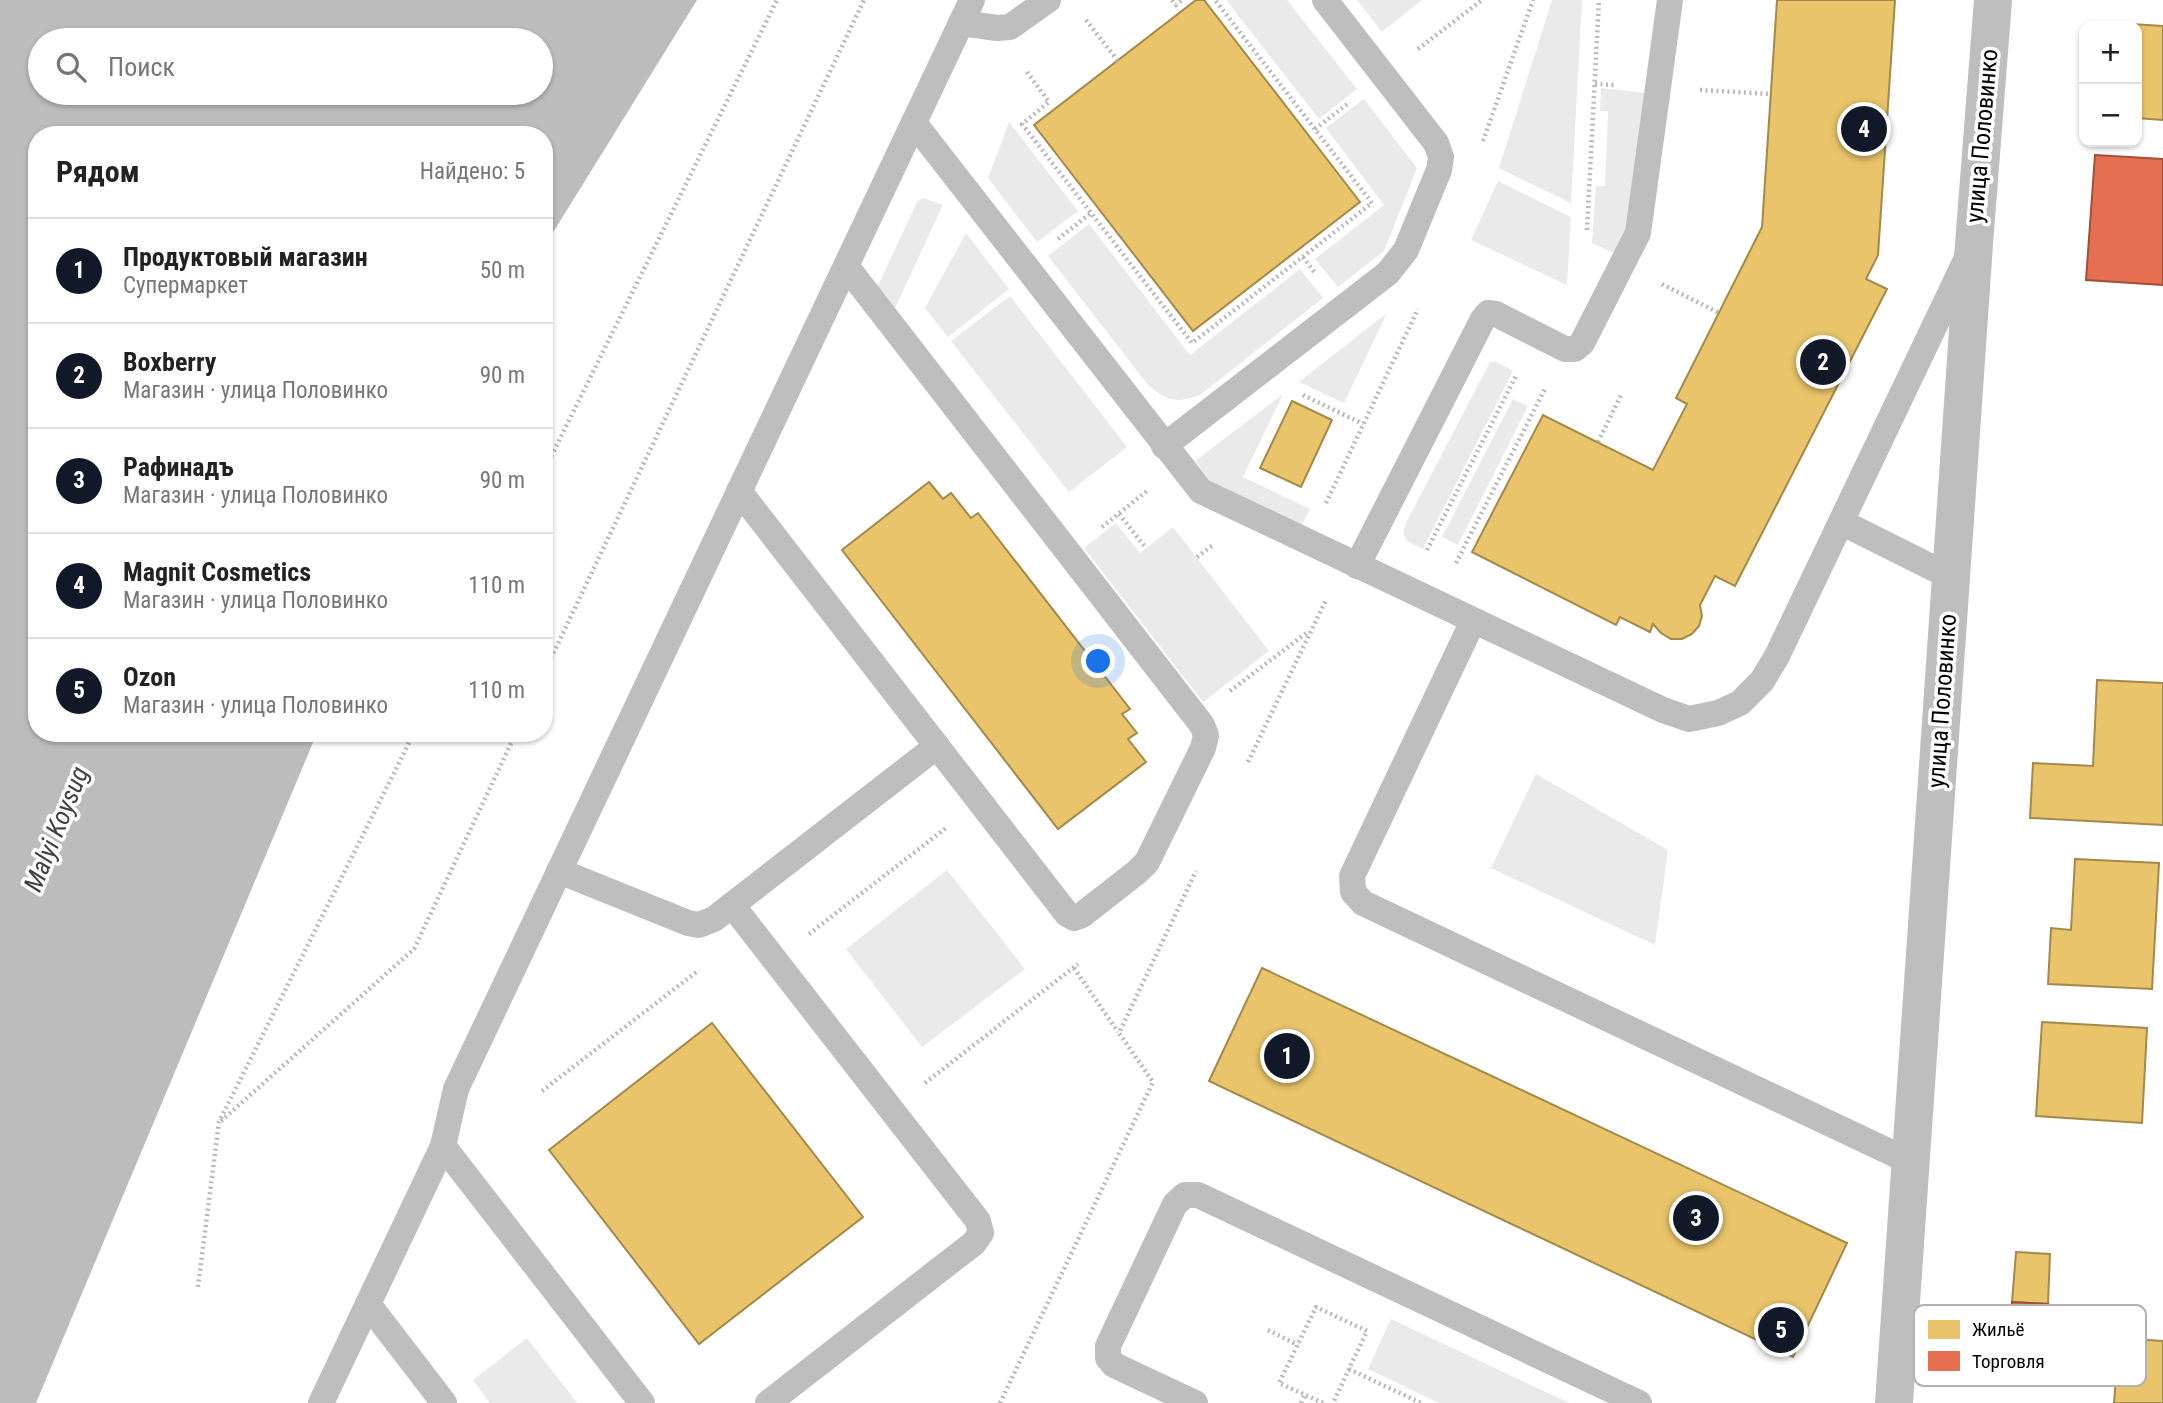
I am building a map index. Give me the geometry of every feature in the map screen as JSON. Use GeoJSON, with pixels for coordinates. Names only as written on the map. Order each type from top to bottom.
{"type":"FeatureCollection","features":[{"type":"Feature","properties":{"kind":"street","name":"улица Половинко"},"geometry":{"type":"LineString","coordinates":[[1894,1403],[1993,0]]}},
{"type":"Feature","properties":{"kind":"lane"},"geometry":{"type":"LineString","coordinates":[[321,1403],[443,1146],[456,1088],[966,12],[997,28],[1010,27],[1048,0]]}},
{"type":"Feature","properties":{"kind":"lane"},"geometry":{"type":"LineString","coordinates":[[1172,457],[1269,366],[1398,262],[1406,250],[1439,170],[1441,157],[1436,144],[1325,0]]}},
{"type":"Feature","properties":{"kind":"lane"},"geometry":{"type":"LineString","coordinates":[[1357,566],[1488,313],[1496,314],[1565,349],[1574,349],[1582,343],[1638,233],[1671,0]]}},
{"type":"Feature","properties":{"kind":"lane"},"geometry":{"type":"LineString","coordinates":[[914,123],[1201,491],[1663,710],[1689,719],[1718,713],[1740,703],[1762,681],[1777,656],[1974,244]]}},
{"type":"Feature","properties":{"kind":"lane"},"geometry":{"type":"LineString","coordinates":[[739,491],[1067,914],[1074,918],[1082,915],[1137,872],[1153,852],[1203,748],[1206,735],[1196,718],[846,266]]}},
{"type":"Feature","properties":{"kind":"lane"},"geometry":{"type":"LineString","coordinates":[[1841,522],[1951,577]]}},
{"type":"Feature","properties":{"kind":"lane"},"geometry":{"type":"LineString","coordinates":[[1473,621],[1352,876],[1353,892],[1363,903],[1910,1161]]}},
{"type":"Feature","properties":{"kind":"lane"},"geometry":{"type":"LineString","coordinates":[[559,871],[699,925],[714,919],[937,746]]}},
{"type":"Feature","properties":{"kind":"lane"},"geometry":{"type":"LineString","coordinates":[[732,905],[978,1221],[981,1233],[974,1242],[768,1403]]}},
{"type":"Feature","properties":{"kind":"lane"},"geometry":{"type":"LineString","coordinates":[[443,1146],[642,1403]]}},
{"type":"Feature","properties":{"kind":"lane"},"geometry":{"type":"LineString","coordinates":[[1195,1403],[1114,1365],[1108,1358],[1108,1346],[1175,1204],[1185,1195],[1198,1195],[1639,1403]]}},
{"type":"Feature","properties":{"kind":"lane"},"geometry":{"type":"LineString","coordinates":[[368,1304],[444,1403]]}},
{"type":"Feature","properties":{"kind":"path"},"geometry":{"type":"LineString","coordinates":[[553,453],[777,0]]}},
{"type":"Feature","properties":{"kind":"path"},"geometry":{"type":"LineString","coordinates":[[553,654],[864,0]]}},
{"type":"Feature","properties":{"kind":"path"},"geometry":{"type":"LineString","coordinates":[[1172,0],[1176,5],[1182,0]]}},
{"type":"Feature","properties":{"kind":"path"},"geometry":{"type":"LineString","coordinates":[[1027,72],[1049,102],[1022,124],[1192,343],[1372,203],[1215,0]]}},
{"type":"Feature","properties":{"kind":"path"},"geometry":{"type":"LineString","coordinates":[[1083,16],[1118,61]]}},
{"type":"Feature","properties":{"kind":"path"},"geometry":{"type":"LineString","coordinates":[[1422,560],[1537,335]]}},
{"type":"Feature","properties":{"kind":"path"},"geometry":{"type":"LineString","coordinates":[[1269,366],[1285,386],[1363,424]]}},
{"type":"Feature","properties":{"kind":"path"},"geometry":{"type":"LineString","coordinates":[[1598,442],[1622,393]]}},
{"type":"Feature","properties":{"kind":"path"},"geometry":{"type":"LineString","coordinates":[[1068,553],[1119,514],[1172,457]]}},
{"type":"Feature","properties":{"kind":"path"},"geometry":{"type":"LineString","coordinates":[[1119,514],[1146,548]]}},
{"type":"Feature","properties":{"kind":"path"},"geometry":{"type":"LineString","coordinates":[[1248,763],[1326,598]]}},
{"type":"Feature","properties":{"kind":"path"},"geometry":{"type":"LineString","coordinates":[[1196,718],[1312,628]]}},
{"type":"Feature","properties":{"kind":"path"},"geometry":{"type":"LineString","coordinates":[[198,1287],[219,1122],[409,742]]}},
{"type":"Feature","properties":{"kind":"path"},"geometry":{"type":"LineString","coordinates":[[219,1122],[414,948],[512,742]]}},
{"type":"Feature","properties":{"kind":"path"},"geometry":{"type":"LineString","coordinates":[[803,939],[953,822]]}},
{"type":"Feature","properties":{"kind":"path"},"geometry":{"type":"LineString","coordinates":[[1119,1033],[1201,861]]}},
{"type":"Feature","properties":{"kind":"path"},"geometry":{"type":"LineString","coordinates":[[891,1109],[1078,964],[1074,918]]}},
{"type":"Feature","properties":{"kind":"path"},"geometry":{"type":"LineString","coordinates":[[542,1091],[703,967]]}},
{"type":"Feature","properties":{"kind":"path"},"geometry":{"type":"LineString","coordinates":[[1000,1403],[1153,1082],[1073,967]]}},
{"type":"Feature","properties":{"kind":"path"},"geometry":{"type":"LineString","coordinates":[[1322,1403],[1279,1383],[1316,1307],[1367,1331],[1333,1403]]}},
{"type":"Feature","properties":{"kind":"path"},"geometry":{"type":"LineString","coordinates":[[1268,1330],[1298,1345]]}},
{"type":"Feature","properties":{"kind":"path"},"geometry":{"type":"LineString","coordinates":[[1349,1369],[1421,1403]]}},
{"type":"Feature","properties":{"kind":"path"},"geometry":{"type":"LineString","coordinates":[[1301,1403],[1305,1395]]}},
{"type":"Feature","properties":{"kind":"shaded area"},"geometry":{"type":"Polygon","coordinates":[[[1226,0],[1287,0],[1357,89],[1319,119],[1226,0]]]}},
{"type":"Feature","properties":{"kind":"shaded area"},"geometry":{"type":"Polygon","coordinates":[[[1357,0],[1422,0],[1382,32],[1357,0]]]}},
{"type":"Feature","properties":{"kind":"shaded area"},"geometry":{"type":"Polygon","coordinates":[[[1552,0],[1582,0],[1571,203],[1499,168],[1552,0]]]}},
{"type":"Feature","properties":{"kind":"shaded area"},"geometry":{"type":"Polygon","coordinates":[[[1601,88],[1655,94],[1632,223],[1618,255],[1592,243],[1596,186],[1605,186],[1608,111],[1600,111],[1601,88]]]}},
{"type":"Feature","properties":{"kind":"shaded area"},"geometry":{"type":"Polygon","coordinates":[[[1364,99],[1417,168],[1384,251],[1338,287],[1315,259],[1384,205],[1326,128],[1364,99]]]}},
{"type":"Feature","properties":{"kind":"shaded area"},"geometry":{"type":"Polygon","coordinates":[[[1009,122],[1078,211],[1037,242],[988,178],[1009,122]]]}},
{"type":"Feature","properties":{"kind":"shaded area"},"geometry":{"type":"Polygon","coordinates":[[[1498,181],[1571,217],[1567,285],[1471,240],[1498,181]]]}},
{"type":"Feature","properties":{"kind":"shaded area"},"geometry":{"type":"Polygon","coordinates":[[[923,198],[943,205],[895,308],[876,290],[917,202],[923,198]]]}},
{"type":"Feature","properties":{"kind":"shaded area"},"geometry":{"type":"Polygon","coordinates":[[[1089,224],[1190,355],[1300,269],[1323,298],[1200,395],[1172,399],[1148,385],[1048,256],[1089,224]]]}},
{"type":"Feature","properties":{"kind":"shaded area"},"geometry":{"type":"Polygon","coordinates":[[[966,233],[1009,289],[948,337],[925,308],[966,233]]]}},
{"type":"Feature","properties":{"kind":"shaded area"},"geometry":{"type":"Polygon","coordinates":[[[1010,296],[1127,447],[1069,492],[951,341],[1010,296]]]}},
{"type":"Feature","properties":{"kind":"shaded area"},"geometry":{"type":"Polygon","coordinates":[[[1387,313],[1344,403],[1299,382],[1387,313]]]}},
{"type":"Feature","properties":{"kind":"shaded area"},"geometry":{"type":"Polygon","coordinates":[[[1490,362],[1496,362],[1513,371],[1423,549],[1407,541],[1403,533],[1406,523],[1490,362]]]}},
{"type":"Feature","properties":{"kind":"shaded area"},"geometry":{"type":"Polygon","coordinates":[[[1283,394],[1243,477],[1310,509],[1302,525],[1211,482],[1195,461],[1283,394]]]}},
{"type":"Feature","properties":{"kind":"shaded area"},"geometry":{"type":"Polygon","coordinates":[[[1513,399],[1528,406],[1458,545],[1442,537],[1513,399]]]}},
{"type":"Feature","properties":{"kind":"shaded area"},"geometry":{"type":"Polygon","coordinates":[[[1116,523],[1140,553],[1173,527],[1269,651],[1203,702],[1084,548],[1116,523]]]}},
{"type":"Feature","properties":{"kind":"shaded area"},"geometry":{"type":"Polygon","coordinates":[[[1536,774],[1668,850],[1655,945],[1491,868],[1536,774]]]}},
{"type":"Feature","properties":{"kind":"shaded area"},"geometry":{"type":"Polygon","coordinates":[[[947,870],[1025,969],[922,1047],[846,949],[947,870]]]}},
{"type":"Feature","properties":{"kind":"shaded area"},"geometry":{"type":"Polygon","coordinates":[[[1391,1319],[1569,1403],[1439,1403],[1368,1369],[1391,1319]]]}},
{"type":"Feature","properties":{"kind":"shaded area"},"geometry":{"type":"Polygon","coordinates":[[[527,1338],[577,1403],[490,1403],[473,1380],[527,1338]]]}},
{"type":"Feature","properties":{"kind":"water","name":"Malyi Koysug"},"geometry":{"type":"Polygon","coordinates":[[[0,0],[697,0],[553,232],[553,126],[28,126],[28,742],[313,742],[36,1403],[0,1403],[0,0]]]}},
{"type":"Feature","properties":{"kind":"building: Жильё"},"geometry":{"type":"Polygon","coordinates":[[[1196,0],[1204,0],[1360,202],[1193,331],[1034,125],[1196,0]]]}},
{"type":"Feature","properties":{"kind":"building: Жильё"},"geometry":{"type":"Polygon","coordinates":[[[1777,0],[1895,0],[1878,255],[1866,279],[1887,289],[1735,586],[1715,576],[1700,605],[1702,616],[1699,626],[1692,634],[1682,639],[1671,639],[1653,624],[1650,632],[1620,617],[1616,625],[1472,552],[1543,415],[1653,470],[1687,404],[1676,398],[1762,227],[1777,0]]]}},
{"type":"Feature","properties":{"kind":"building: Жильё"},"geometry":{"type":"Polygon","coordinates":[[[2142,25],[2163,26],[2163,120],[2142,118],[2142,25]]]}},
{"type":"Feature","properties":{"kind":"building: Жильё"},"geometry":{"type":"Polygon","coordinates":[[[1292,401],[1332,420],[1301,487],[1260,468],[1292,401]]]}},
{"type":"Feature","properties":{"kind":"building: Жильё"},"geometry":{"type":"Polygon","coordinates":[[[929,482],[943,499],[951,493],[971,518],[978,513],[1130,709],[1122,714],[1137,733],[1128,739],[1146,762],[1058,829],[842,550],[929,482]]]}},
{"type":"Feature","properties":{"kind":"building: Жильё"},"geometry":{"type":"Polygon","coordinates":[[[2097,680],[2163,683],[2163,825],[2030,818],[2033,763],[2093,766],[2097,680]]]}},
{"type":"Feature","properties":{"kind":"building: Жильё"},"geometry":{"type":"Polygon","coordinates":[[[2075,859],[2159,863],[2152,989],[2048,984],[2051,928],[2071,930],[2075,859]]]}},
{"type":"Feature","properties":{"kind":"building: Жильё"},"geometry":{"type":"Polygon","coordinates":[[[1262,968],[1847,1243],[1793,1357],[1209,1081],[1262,968]]]}},
{"type":"Feature","properties":{"kind":"building: Жильё"},"geometry":{"type":"Polygon","coordinates":[[[2042,1022],[2147,1028],[2142,1123],[2036,1116],[2042,1022]]]}},
{"type":"Feature","properties":{"kind":"building: Жильё"},"geometry":{"type":"Polygon","coordinates":[[[712,1023],[863,1217],[699,1344],[549,1150],[712,1023]]]}},
{"type":"Feature","properties":{"kind":"building: Жильё"},"geometry":{"type":"Polygon","coordinates":[[[2016,1252],[2050,1254],[2048,1304],[2012,1302],[2016,1252]]]}},
{"type":"Feature","properties":{"kind":"building: Жильё"},"geometry":{"type":"Polygon","coordinates":[[[2146,1340],[2163,1341],[2163,1403],[2114,1403],[2115,1386],[2146,1386],[2146,1340]]]}},
{"type":"Feature","properties":{"kind":"building: Торговля"},"geometry":{"type":"Polygon","coordinates":[[[2095,155],[2163,159],[2163,285],[2086,280],[2095,155]]]}},
{"type":"Feature","properties":{"kind":"building: Торговля"},"geometry":{"type":"Polygon","coordinates":[[[2012,1302],[2048,1304],[2048,1305],[2012,1305],[2012,1302]]]}},
{"type":"Feature","properties":{"kind":"place","name":"Magnit Cosmetics"},"geometry":{"type":"Point","coordinates":[1864,129]}},
{"type":"Feature","properties":{"kind":"place","name":"Boxberry"},"geometry":{"type":"Point","coordinates":[1823,362]}},
{"type":"Feature","properties":{"kind":"place","name":"Продуктовый магазин"},"geometry":{"type":"Point","coordinates":[1287,1056]}},
{"type":"Feature","properties":{"kind":"place","name":"Рафинадъ"},"geometry":{"type":"Point","coordinates":[1696,1218]}},
{"type":"Feature","properties":{"kind":"place","name":"Ozon"},"geometry":{"type":"Point","coordinates":[1781,1330]}}]}
